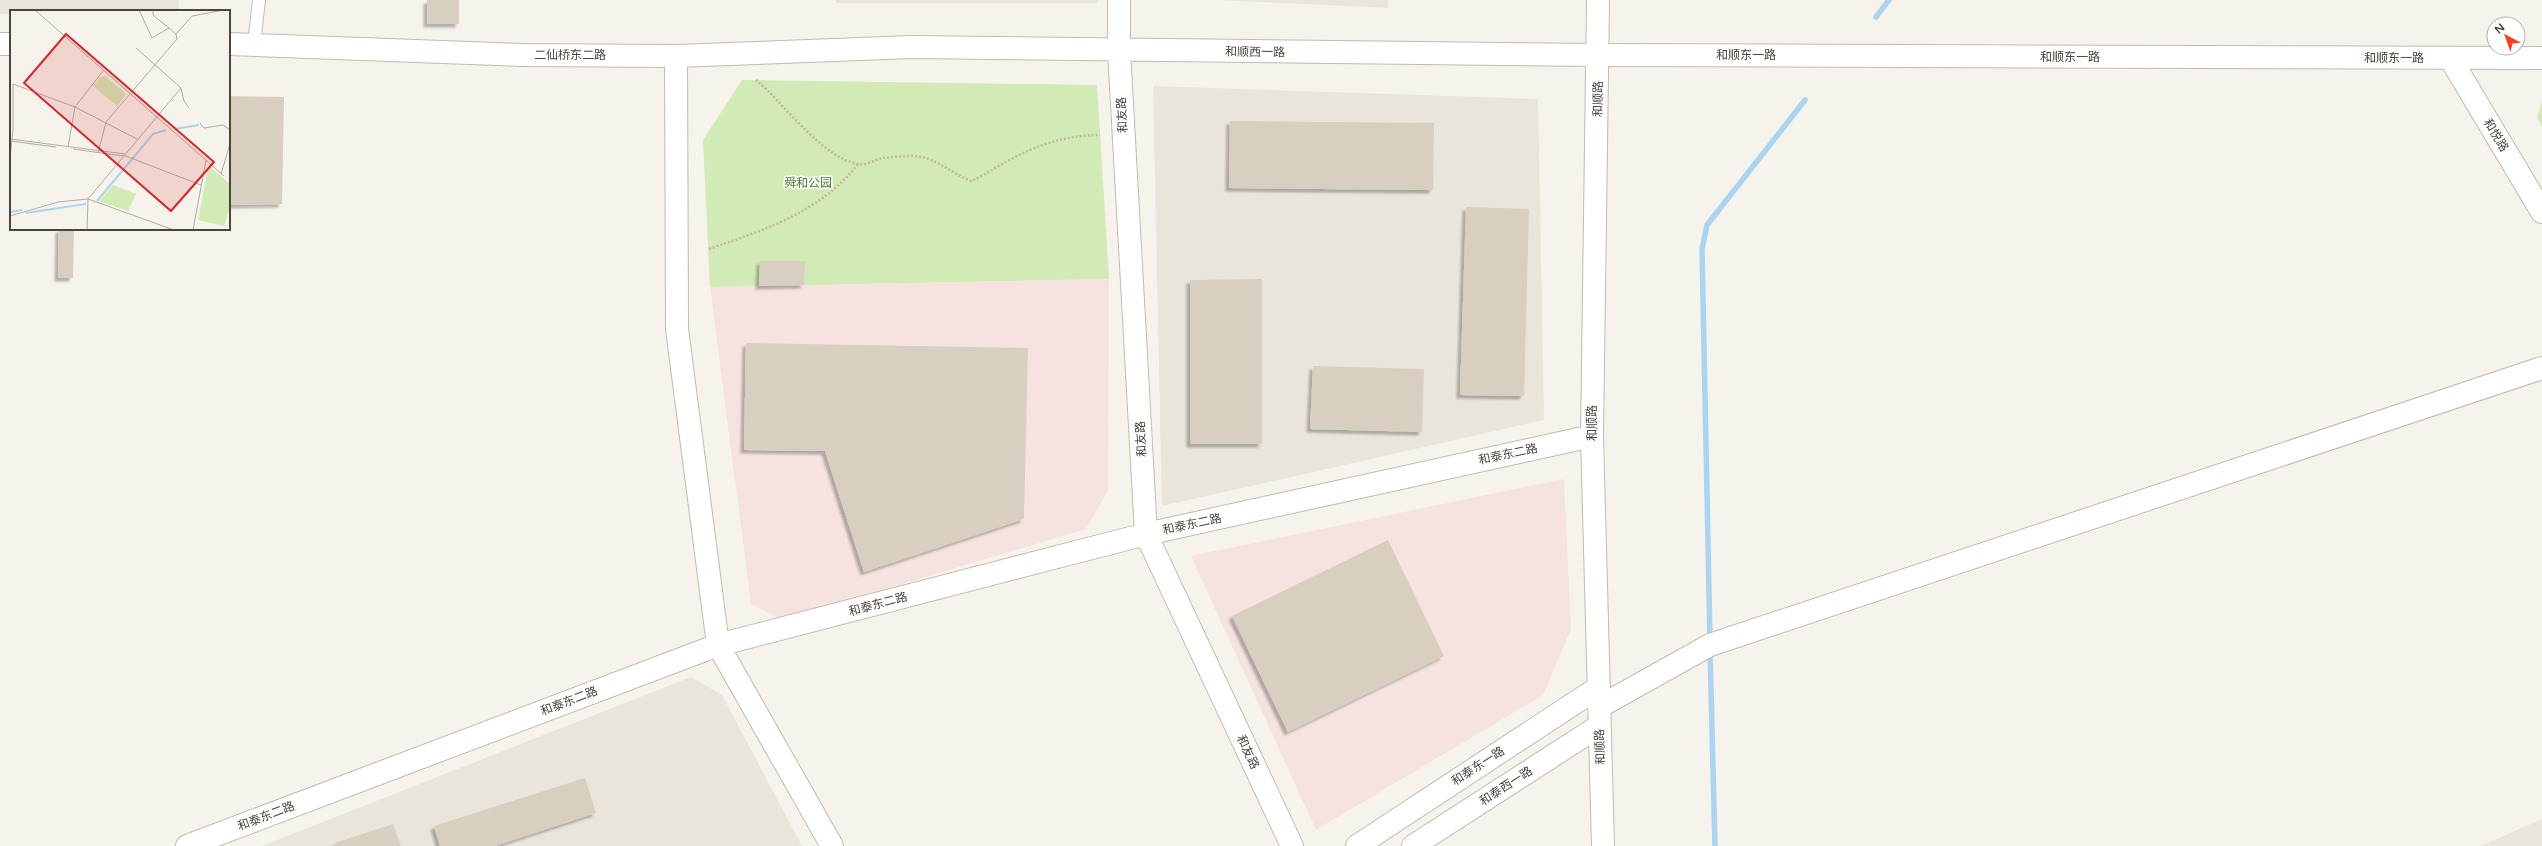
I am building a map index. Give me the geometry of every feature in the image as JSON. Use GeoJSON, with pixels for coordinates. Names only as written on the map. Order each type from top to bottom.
{"type":"FeatureCollection","features":[{"type":"Feature","properties":{"kind":"street","name":"和友路"},"geometry":{"type":"LineString","coordinates":[[1119,0],[1119,50],[1146,534],[1292,846]]}},
{"type":"Feature","properties":{"kind":"street","name":"和顺路"},"geometry":{"type":"LineString","coordinates":[[1598,0],[1592,436],[1603,846]]}},
{"type":"Feature","properties":{"kind":"street","name":"二仙桥东二路"},"geometry":{"type":"LineString","coordinates":[[230,44],[522,55],[676,56],[912,47]]}},
{"type":"Feature","properties":{"kind":"street","name":"和顺西一路"},"geometry":{"type":"LineString","coordinates":[[912,47],[1598,55]]}},
{"type":"Feature","properties":{"kind":"street","name":"和顺东一路"},"geometry":{"type":"LineString","coordinates":[[1598,55],[2542,58]]}},
{"type":"Feature","properties":{"kind":"street"},"geometry":{"type":"LineString","coordinates":[[676,56],[677,329],[718,645],[832,846]]}},
{"type":"Feature","properties":{"kind":"street","name":"和悦路"},"geometry":{"type":"LineString","coordinates":[[2450,58],[2542,212]]}},
{"type":"Feature","properties":{"kind":"street"},"geometry":{"type":"LineString","coordinates":[[1599,706],[1710,645],[2542,368]]}},
{"type":"Feature","properties":{"kind":"street","name":"和泰东二路"},"geometry":{"type":"LineString","coordinates":[[186,846],[718,645],[1146,534],[1592,436]]}},
{"type":"Feature","properties":{"kind":"street","name":"和泰东一路"},"geometry":{"type":"LineString","coordinates":[[1357,846],[1599,706]]}},
{"type":"Feature","properties":{"kind":"street","name":"和泰西一路"},"geometry":{"type":"LineString","coordinates":[[1413,846],[1599,706]]}},
{"type":"Feature","properties":{"kind":"lane"},"geometry":{"type":"LineString","coordinates":[[254,44],[259,0]]}},
{"type":"Feature","properties":{"kind":"path"},"geometry":{"type":"LineString","coordinates":[[756,80],[773,94],[801,128],[840,157],[858,164],[880,159],[914,156],[926,158],[971,181],[1028,150],[1078,135],[1100,135]]}},
{"type":"Feature","properties":{"kind":"path"},"geometry":{"type":"LineString","coordinates":[[708,249],[796,216],[845,181],[858,164]]}},
{"type":"Feature","properties":{"kind":"shaded area"},"geometry":{"type":"Polygon","coordinates":[[[0,0],[179,0],[178,10],[10,10],[10,14],[0,14],[0,0]]]}},
{"type":"Feature","properties":{"kind":"shaded area"},"geometry":{"type":"Polygon","coordinates":[[[836,0],[1098,0],[1098,3],[836,3],[836,0]]]}},
{"type":"Feature","properties":{"kind":"shaded area"},"geometry":{"type":"Polygon","coordinates":[[[1218,0],[1388,0],[1388,8],[1218,0]]]}},
{"type":"Feature","properties":{"kind":"shaded area"},"geometry":{"type":"Polygon","coordinates":[[[1153,86],[1538,99],[1544,420],[1162,506],[1153,86]]]}},
{"type":"Feature","properties":{"kind":"shaded area"},"geometry":{"type":"Polygon","coordinates":[[[1109,279],[1108,491],[1086,529],[782,620],[751,604],[710,287],[1109,279]]]}},
{"type":"Feature","properties":{"kind":"shaded area"},"geometry":{"type":"Polygon","coordinates":[[[1564,479],[1571,629],[1543,695],[1316,830],[1191,556],[1564,479]]]}},
{"type":"Feature","properties":{"kind":"shaded area"},"geometry":{"type":"Polygon","coordinates":[[[691,677],[722,695],[802,846],[262,846],[691,677]]]}},
{"type":"Feature","properties":{"kind":"shaded area"},"geometry":{"type":"Polygon","coordinates":[[[2542,819],[2542,846],[2481,846],[2542,819]]]}},
{"type":"Feature","properties":{"kind":"green space","name":"舜和公园"},"geometry":{"type":"Polygon","coordinates":[[[742,80],[1097,85],[1109,279],[710,287],[703,140],[742,80]]]}},
{"type":"Feature","properties":{"kind":"green space"},"geometry":{"type":"Polygon","coordinates":[[[2542,101],[2542,127],[2537,118],[2542,101]]]}},
{"type":"Feature","properties":{"kind":"building"},"geometry":{"type":"Polygon","coordinates":[[[427,0],[459,0],[459,24],[427,24],[427,0]]]}},
{"type":"Feature","properties":{"kind":"building"},"geometry":{"type":"Polygon","coordinates":[[[230,96],[284,97],[282,204],[230,205],[230,96]]]}},
{"type":"Feature","properties":{"kind":"building"},"geometry":{"type":"Polygon","coordinates":[[[1230,121],[1434,123],[1433,190],[1229,188],[1230,121]]]}},
{"type":"Feature","properties":{"kind":"building"},"geometry":{"type":"Polygon","coordinates":[[[1466,207],[1529,209],[1524,396],[1460,395],[1466,207]]]}},
{"type":"Feature","properties":{"kind":"building"},"geometry":{"type":"Polygon","coordinates":[[[59,230],[74,230],[73,278],[58,278],[59,230]]]}},
{"type":"Feature","properties":{"kind":"building"},"geometry":{"type":"Polygon","coordinates":[[[760,261],[805,261],[804,285],[759,286],[760,261]]]}},
{"type":"Feature","properties":{"kind":"building"},"geometry":{"type":"Polygon","coordinates":[[[1262,279],[1262,444],[1190,444],[1190,280],[1262,279]]]}},
{"type":"Feature","properties":{"kind":"building"},"geometry":{"type":"Polygon","coordinates":[[[746,343],[1028,348],[1024,519],[864,572],[825,451],[744,450],[746,343]]]}},
{"type":"Feature","properties":{"kind":"building"},"geometry":{"type":"Polygon","coordinates":[[[1313,366],[1424,369],[1422,432],[1310,429],[1313,366]]]}},
{"type":"Feature","properties":{"kind":"building"},"geometry":{"type":"Polygon","coordinates":[[[1388,540],[1444,656],[1288,732],[1232,616],[1388,540]]]}},
{"type":"Feature","properties":{"kind":"building"},"geometry":{"type":"Polygon","coordinates":[[[585,778],[596,813],[495,846],[440,846],[434,826],[585,778]]]}},
{"type":"Feature","properties":{"kind":"building"},"geometry":{"type":"Polygon","coordinates":[[[393,824],[401,846],[336,846],[335,843],[393,824]]]}},
{"type":"Feature","properties":{"kind":"waterway"},"geometry":{"type":"LineString","coordinates":[[1876,17],[1889,0]]}},
{"type":"Feature","properties":{"kind":"waterway"},"geometry":{"type":"LineString","coordinates":[[1710,641],[1702,249],[1707,225],[1805,100]]}},
{"type":"Feature","properties":{"kind":"waterway"},"geometry":{"type":"LineString","coordinates":[[1710,650],[1715,846]]}}]}
